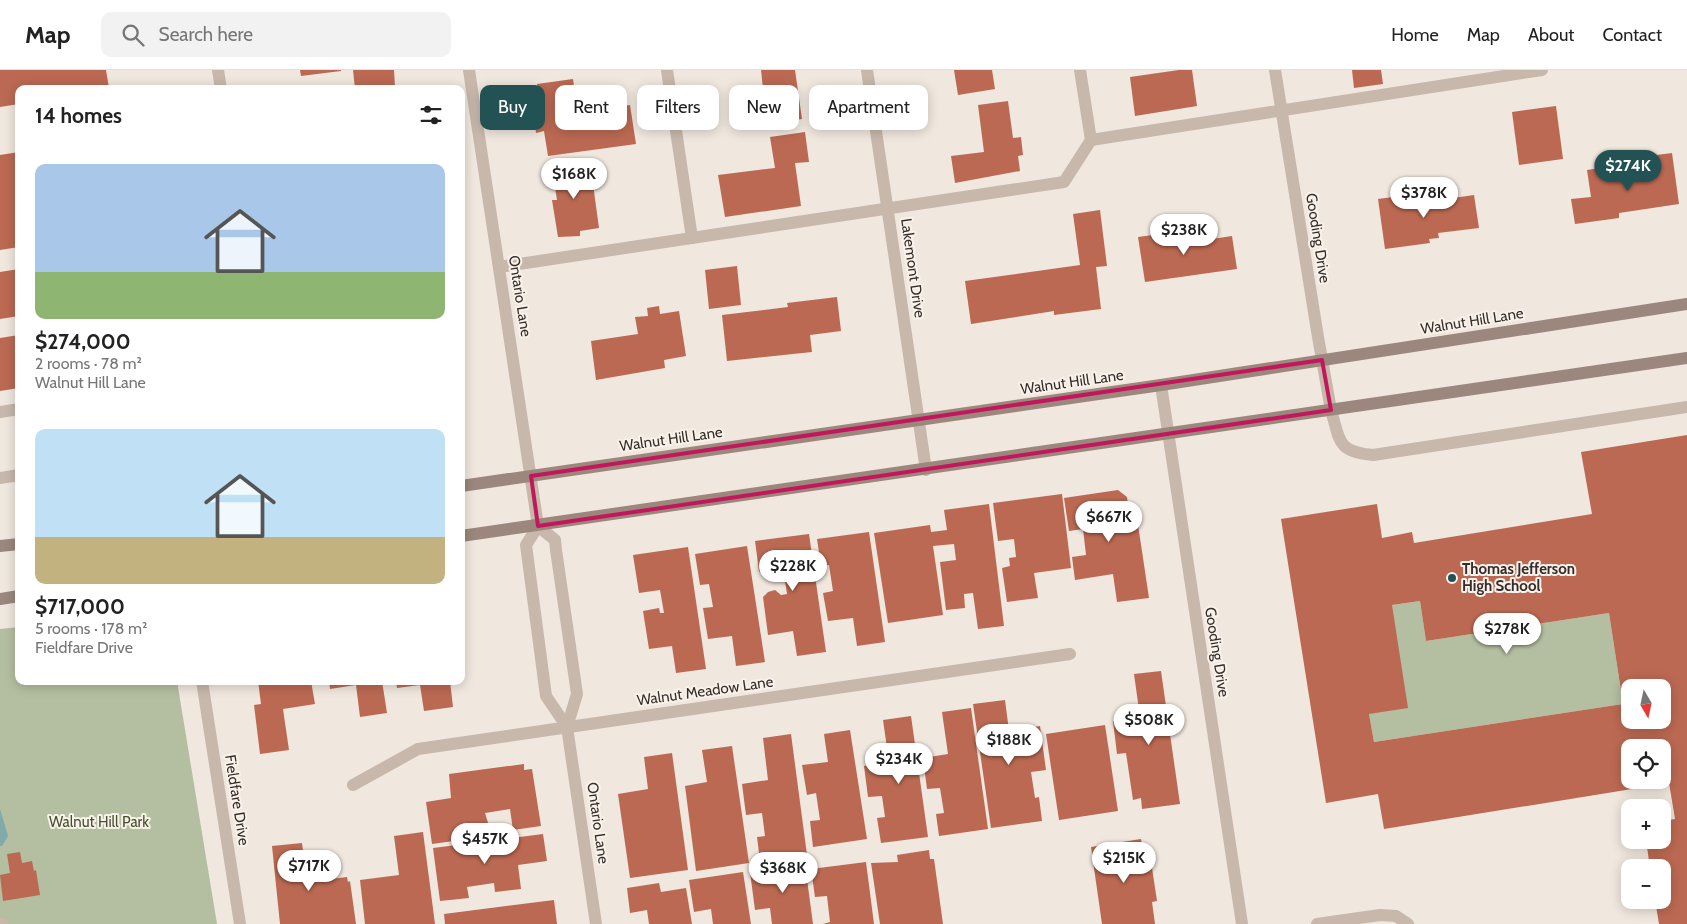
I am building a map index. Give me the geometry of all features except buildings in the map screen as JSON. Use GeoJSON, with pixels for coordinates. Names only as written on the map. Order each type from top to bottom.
{"type":"FeatureCollection","features":[{"type":"Feature","properties":{"kind":"main road","name":"Walnut Hill Lane"},"geometry":{"type":"LineString","coordinates":[[465,485],[1161,385],[1687,304]]}},
{"type":"Feature","properties":{"kind":"main road"},"geometry":{"type":"LineString","coordinates":[[465,535],[1687,358]]}},
{"type":"Feature","properties":{"kind":"main road"},"geometry":{"type":"LineString","coordinates":[[0,546],[15,544]]}},
{"type":"Feature","properties":{"kind":"main road"},"geometry":{"type":"LineString","coordinates":[[0,599],[15,597]]}},
{"type":"Feature","properties":{"kind":"street"},"geometry":{"type":"LineString","coordinates":[[218,70],[220,85]]}},
{"type":"Feature","properties":{"kind":"street","name":"Ontario Lane"},"geometry":{"type":"LineString","coordinates":[[469,70],[538,526],[526,545],[546,696],[567,727]]}},
{"type":"Feature","properties":{"kind":"street"},"geometry":{"type":"LineString","coordinates":[[667,70],[692,238]]}},
{"type":"Feature","properties":{"kind":"street","name":"Lakemont Drive"},"geometry":{"type":"LineString","coordinates":[[866,70],[926,470]]}},
{"type":"Feature","properties":{"kind":"street"},"geometry":{"type":"LineString","coordinates":[[499,267],[1064,182],[1091,140],[1080,70]]}},
{"type":"Feature","properties":{"kind":"street","name":"Gooding Drive"},"geometry":{"type":"LineString","coordinates":[[1275,70],[1331,410],[1339,437],[1345,449],[1358,454],[1374,455],[1687,406]]}},
{"type":"Feature","properties":{"kind":"street"},"geometry":{"type":"LineString","coordinates":[[1091,140],[1281,111],[1498,73],[1542,70]]}},
{"type":"Feature","properties":{"kind":"street","name":"Gooding Drive"},"geometry":{"type":"LineString","coordinates":[[1161,385],[1242,924]]}},
{"type":"Feature","properties":{"kind":"street"},"geometry":{"type":"LineString","coordinates":[[0,412],[15,410]]}},
{"type":"Feature","properties":{"kind":"street"},"geometry":{"type":"LineString","coordinates":[[0,478],[15,476]]}},
{"type":"Feature","properties":{"kind":"street","name":"Ontario Lane"},"geometry":{"type":"LineString","coordinates":[[538,526],[555,540],[577,694],[567,727],[596,924]]}},
{"type":"Feature","properties":{"kind":"street","name":"Walnut Meadow Lane"},"geometry":{"type":"LineString","coordinates":[[353,785],[418,748],[1070,654]]}},
{"type":"Feature","properties":{"kind":"street","name":"Fieldfare Drive"},"geometry":{"type":"LineString","coordinates":[[203,685],[240,924]]}},
{"type":"Feature","properties":{"kind":"street"},"geometry":{"type":"LineString","coordinates":[[1317,924],[1380,915],[1396,916],[1408,924]]}},
{"type":"Feature","properties":{"kind":"highlighted area"},"geometry":{"type":"Polygon","coordinates":[[[1322,360],[1331,410],[538,526],[531,476],[1322,360]]]}},
{"type":"Feature","properties":{"kind":"green space"},"geometry":{"type":"Polygon","coordinates":[[[1420,601],[1426,641],[1609,613],[1621,691],[1621,704],[1374,742],[1369,714],[1392,605],[1420,601]]]}},
{"type":"Feature","properties":{"kind":"green space","name":"Walnut Hill Park"},"geometry":{"type":"Polygon","coordinates":[[[15,627],[15,685],[178,685],[217,924],[0,924],[0,629],[15,627]]]}},
{"type":"Feature","properties":{"kind":"water"},"geometry":{"type":"Polygon","coordinates":[[[0,809],[8,836],[2,846],[0,846],[0,809]]]}},
{"type":"Feature","properties":{"kind":"place","name":"Thomas Jefferson High School"},"geometry":{"type":"Point","coordinates":[1452,578]}}]}
